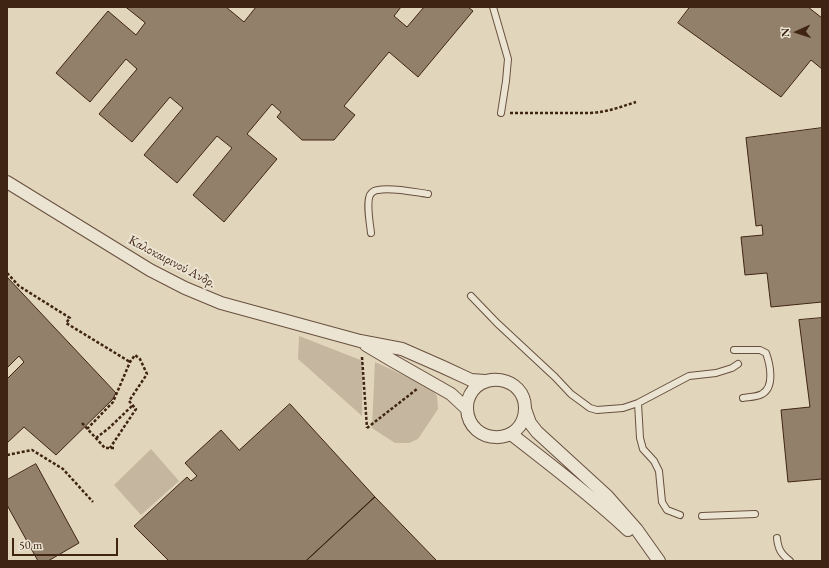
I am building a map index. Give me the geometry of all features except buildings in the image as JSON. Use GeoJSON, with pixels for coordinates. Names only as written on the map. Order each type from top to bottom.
{"type":"FeatureCollection","features":[{"type":"Feature","properties":{"kind":"street","name":"Καλοκαιρινού Ανδρ."},"geometry":{"type":"LineString","coordinates":[[7,182],[150,270],[185,288],[220,303],[360,341]]}},
{"type":"Feature","properties":{"kind":"street"},"geometry":{"type":"LineString","coordinates":[[360,341],[451,394],[467,409]]}},
{"type":"Feature","properties":{"kind":"street"},"geometry":{"type":"LineString","coordinates":[[360,341],[402,349],[443,366],[471,380],[504,380],[512,385],[519,391],[524,400],[525,409],[530,423],[536,432],[607,496],[637,530],[657,558]]}},
{"type":"Feature","properties":{"kind":"street"},"geometry":{"type":"LineString","coordinates":[[485,381],[472,392],[468,400],[467,409],[471,424],[481,433],[494,438],[511,434],[523,419],[525,409]]}},
{"type":"Feature","properties":{"kind":"street"},"geometry":{"type":"LineString","coordinates":[[511,434],[613,516],[657,558]]}},
{"type":"Feature","properties":{"kind":"lane"},"geometry":{"type":"LineString","coordinates":[[493,7],[508,59],[501,114]]}},
{"type":"Feature","properties":{"kind":"lane"},"geometry":{"type":"LineString","coordinates":[[370,233],[369,201],[373,192],[377,190],[392,189],[428,194]]}},
{"type":"Feature","properties":{"kind":"lane"},"geometry":{"type":"LineString","coordinates":[[471,296],[528,353],[555,376],[571,394],[590,408],[598,410],[623,408],[638,403],[689,376],[716,373],[732,368],[738,364]]}},
{"type":"Feature","properties":{"kind":"lane"},"geometry":{"type":"LineString","coordinates":[[734,350],[760,350],[766,353],[769,360],[771,379],[768,389],[762,394],[743,398]]}},
{"type":"Feature","properties":{"kind":"lane"},"geometry":{"type":"LineString","coordinates":[[638,403],[640,438],[643,450],[654,462],[659,471],[662,502],[667,510],[680,515]]}},
{"type":"Feature","properties":{"kind":"lane"},"geometry":{"type":"LineString","coordinates":[[702,516],[755,514]]}},
{"type":"Feature","properties":{"kind":"lane"},"geometry":{"type":"LineString","coordinates":[[777,538],[778,547],[790,561]]}},
{"type":"Feature","properties":{"kind":"path"},"geometry":{"type":"LineString","coordinates":[[501,114],[602,112],[636,102]]}},
{"type":"Feature","properties":{"kind":"path"},"geometry":{"type":"LineString","coordinates":[[7,274],[19,286],[70,318],[66,323],[130,362]]}},
{"type":"Feature","properties":{"kind":"path"},"geometry":{"type":"LineString","coordinates":[[360,341],[367,428],[428,380]]}},
{"type":"Feature","properties":{"kind":"path"},"geometry":{"type":"LineString","coordinates":[[87,429],[113,402],[130,362],[135,355],[140,359],[147,374],[129,401],[136,408],[110,448]]}},
{"type":"Feature","properties":{"kind":"path"},"geometry":{"type":"LineString","coordinates":[[96,438],[133,405]]}},
{"type":"Feature","properties":{"kind":"path"},"geometry":{"type":"LineString","coordinates":[[82,423],[105,448],[116,448]]}},
{"type":"Feature","properties":{"kind":"path"},"geometry":{"type":"LineString","coordinates":[[7,455],[32,450],[63,469],[93,502]]}},
{"type":"Feature","properties":{"kind":"shaded area"},"geometry":{"type":"Polygon","coordinates":[[[299,336],[363,361],[362,416],[298,359],[299,336]]]}},
{"type":"Feature","properties":{"kind":"shaded area"},"geometry":{"type":"Polygon","coordinates":[[[375,362],[429,387],[437,396],[438,409],[418,439],[409,443],[395,443],[372,428],[375,362]]]}},
{"type":"Feature","properties":{"kind":"shaded area"},"geometry":{"type":"Polygon","coordinates":[[[151,449],[179,481],[141,515],[114,485],[151,449]]]}}]}
